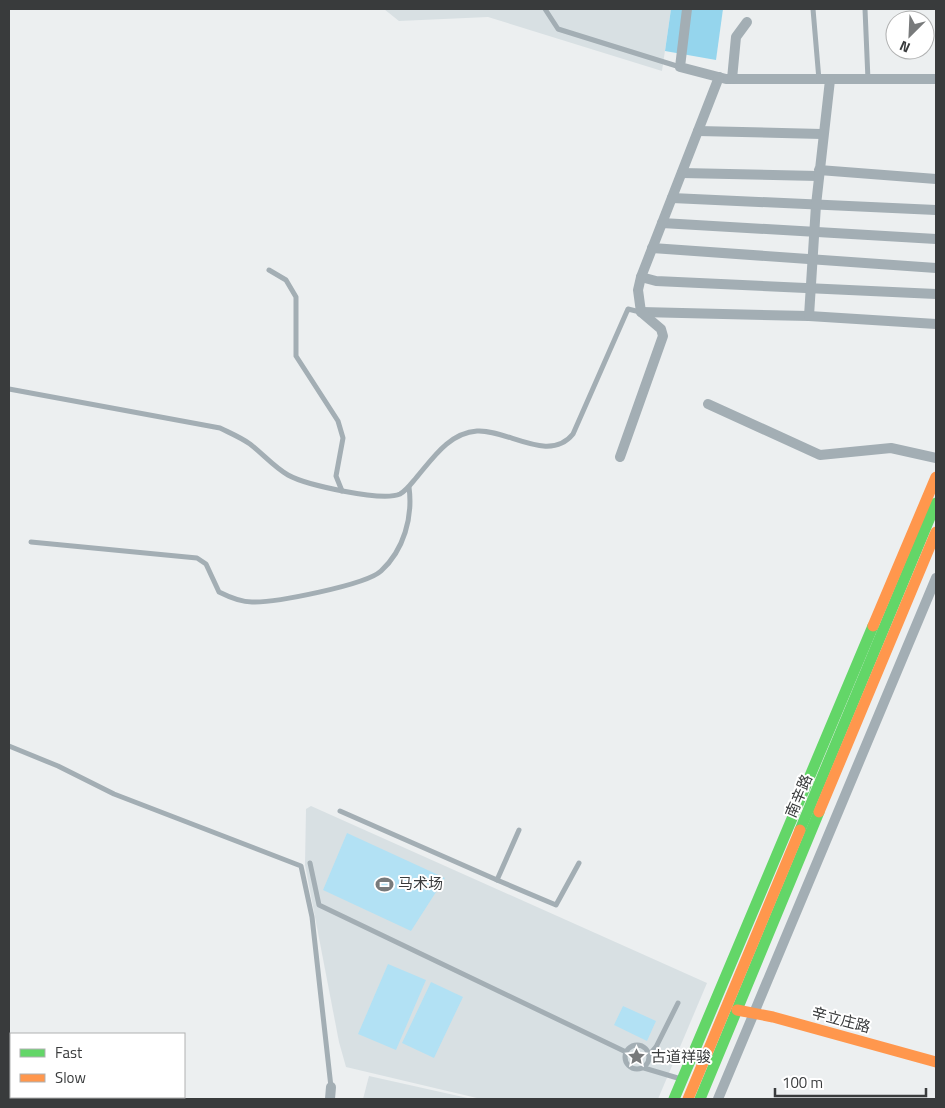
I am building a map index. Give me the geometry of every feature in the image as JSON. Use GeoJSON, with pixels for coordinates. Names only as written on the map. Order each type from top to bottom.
{"type":"FeatureCollection","features":[{"type":"Feature","properties":{"kind":"main road"},"geometry":{"type":"LineString","coordinates":[[674,1099],[817,790],[936,477]]}},
{"type":"Feature","properties":{"kind":"main road","name":"南辛路"},"geometry":{"type":"LineString","coordinates":[[688,1099],[936,503]]}},
{"type":"Feature","properties":{"kind":"main road","name":"南辛路"},"geometry":{"type":"LineString","coordinates":[[700,1099],[737,1010],[817,790],[936,532]]}},
{"type":"Feature","properties":{"kind":"main road","name":"辛立庄路"},"geometry":{"type":"LineString","coordinates":[[737,1010],[936,1062]]}},
{"type":"Feature","properties":{"kind":"street"},"geometry":{"type":"LineString","coordinates":[[687,9],[680,66],[719,78],[819,80],[936,79]]}},
{"type":"Feature","properties":{"kind":"street"},"geometry":{"type":"LineString","coordinates":[[732,79],[736,37],[747,22]]}},
{"type":"Feature","properties":{"kind":"street"},"geometry":{"type":"LineString","coordinates":[[620,457],[663,336],[661,329],[641,312],[638,290],[641,277],[719,78]]}},
{"type":"Feature","properties":{"kind":"street"},"geometry":{"type":"LineString","coordinates":[[809,316],[818,173],[830,80]]}},
{"type":"Feature","properties":{"kind":"street"},"geometry":{"type":"LineString","coordinates":[[698,131],[822,134]]}},
{"type":"Feature","properties":{"kind":"street"},"geometry":{"type":"LineString","coordinates":[[682,173],[818,173],[936,180]]}},
{"type":"Feature","properties":{"kind":"street"},"geometry":{"type":"LineString","coordinates":[[672,198],[936,210]]}},
{"type":"Feature","properties":{"kind":"street"},"geometry":{"type":"LineString","coordinates":[[662,223],[936,239]]}},
{"type":"Feature","properties":{"kind":"street"},"geometry":{"type":"LineString","coordinates":[[652,248],[936,268]]}},
{"type":"Feature","properties":{"kind":"street"},"geometry":{"type":"LineString","coordinates":[[641,277],[656,281],[936,294]]}},
{"type":"Feature","properties":{"kind":"street"},"geometry":{"type":"LineString","coordinates":[[641,312],[809,316],[936,324]]}},
{"type":"Feature","properties":{"kind":"street"},"geometry":{"type":"LineString","coordinates":[[708,404],[820,455],[891,448],[936,458]]}},
{"type":"Feature","properties":{"kind":"street"},"geometry":{"type":"LineString","coordinates":[[718,1099],[936,578]]}},
{"type":"Feature","properties":{"kind":"street"},"geometry":{"type":"LineString","coordinates":[[817,790],[843,801]]}},
{"type":"Feature","properties":{"kind":"street"},"geometry":{"type":"LineString","coordinates":[[330,1099],[331,1087]]}},
{"type":"Feature","properties":{"kind":"lane"},"geometry":{"type":"LineString","coordinates":[[545,9],[558,29],[680,66]]}},
{"type":"Feature","properties":{"kind":"lane"},"geometry":{"type":"LineString","coordinates":[[813,9],[819,80]]}},
{"type":"Feature","properties":{"kind":"lane"},"geometry":{"type":"LineString","coordinates":[[865,9],[868,80]]}},
{"type":"Feature","properties":{"kind":"lane"},"geometry":{"type":"LineString","coordinates":[[269,270],[286,280],[296,297],[296,356],[338,421],[342,438],[336,476],[342,491]]}},
{"type":"Feature","properties":{"kind":"lane"},"geometry":{"type":"LineString","coordinates":[[9,389],[220,428],[238,436],[290,476],[342,491],[398,495],[409,487],[442,448],[462,433],[482,431],[516,441],[546,446],[567,442],[574,434],[628,309],[641,312]]}},
{"type":"Feature","properties":{"kind":"lane"},"geometry":{"type":"LineString","coordinates":[[31,542],[197,558],[206,564],[219,592],[250,602],[274,602],[309,595],[380,572],[394,558],[405,532],[410,508],[409,487]]}},
{"type":"Feature","properties":{"kind":"lane"},"geometry":{"type":"LineString","coordinates":[[9,746],[58,766],[114,794],[301,866],[312,917],[331,1087]]}},
{"type":"Feature","properties":{"kind":"lane"},"geometry":{"type":"LineString","coordinates":[[340,811],[556,905],[579,863]]}},
{"type":"Feature","properties":{"kind":"lane"},"geometry":{"type":"LineString","coordinates":[[497,880],[519,830]]}},
{"type":"Feature","properties":{"kind":"lane"},"geometry":{"type":"LineString","coordinates":[[310,863],[319,905],[626,1052]]}},
{"type":"Feature","properties":{"kind":"lane"},"geometry":{"type":"LineString","coordinates":[[644,1068],[649,1062],[650,1054],[678,1003]]}},
{"type":"Feature","properties":{"kind":"lane"},"geometry":{"type":"LineString","coordinates":[[650,1054],[646,1047],[638,1044],[631,1046],[626,1052],[625,1060],[629,1066],[636,1069],[644,1068],[682,1079],[694,1085]]}},
{"type":"Feature","properties":{"kind":"shaded area"},"geometry":{"type":"Polygon","coordinates":[[[384,9],[671,9],[662,71],[488,17],[399,21],[384,9]]]}},
{"type":"Feature","properties":{"kind":"shaded area"},"geometry":{"type":"Polygon","coordinates":[[[671,9],[723,9],[716,60],[665,51],[671,9]]]}},
{"type":"Feature","properties":{"kind":"shaded area"},"geometry":{"type":"Polygon","coordinates":[[[311,806],[707,983],[658,1099],[481,1099],[346,1067],[339,1042],[305,865],[306,809],[311,806]]]}},
{"type":"Feature","properties":{"kind":"shaded area","name":"马术场"},"geometry":{"type":"Polygon","coordinates":[[[347,833],[445,878],[411,931],[323,890],[347,833]]]}},
{"type":"Feature","properties":{"kind":"shaded area"},"geometry":{"type":"Polygon","coordinates":[[[388,964],[426,980],[396,1050],[358,1034],[388,964]]]}},
{"type":"Feature","properties":{"kind":"shaded area"},"geometry":{"type":"Polygon","coordinates":[[[431,982],[463,997],[434,1058],[402,1043],[431,982]]]}},
{"type":"Feature","properties":{"kind":"shaded area"},"geometry":{"type":"Polygon","coordinates":[[[623,1006],[656,1021],[647,1041],[614,1025],[623,1006]]]}},
{"type":"Feature","properties":{"kind":"shaded area"},"geometry":{"type":"Polygon","coordinates":[[[369,1076],[472,1099],[363,1099],[369,1076]]]}},
{"type":"Feature","properties":{"kind":"traffic: fast"},"geometry":{"type":"LineString","coordinates":[[800,830],[936,503]]}},
{"type":"Feature","properties":{"kind":"traffic: fast"},"geometry":{"type":"LineString","coordinates":[[674,1099],[873,626]]}},
{"type":"Feature","properties":{"kind":"traffic: fast"},"geometry":{"type":"LineString","coordinates":[[700,1099],[819,812]]}},
{"type":"Feature","properties":{"kind":"traffic: slow"},"geometry":{"type":"LineString","coordinates":[[873,626],[936,477]]}},
{"type":"Feature","properties":{"kind":"traffic: slow"},"geometry":{"type":"LineString","coordinates":[[819,812],[936,532]]}},
{"type":"Feature","properties":{"kind":"traffic: slow"},"geometry":{"type":"LineString","coordinates":[[688,1099],[800,830]]}},
{"type":"Feature","properties":{"kind":"traffic: slow"},"geometry":{"type":"LineString","coordinates":[[737,1010],[773,1017],[936,1062]]}},
{"type":"Feature","properties":{"kind":"place","name":"马术场"},"geometry":{"type":"Point","coordinates":[384,884]}},
{"type":"Feature","properties":{"kind":"place","name":"古道祥骏"},"geometry":{"type":"Point","coordinates":[637,1057]}}]}
